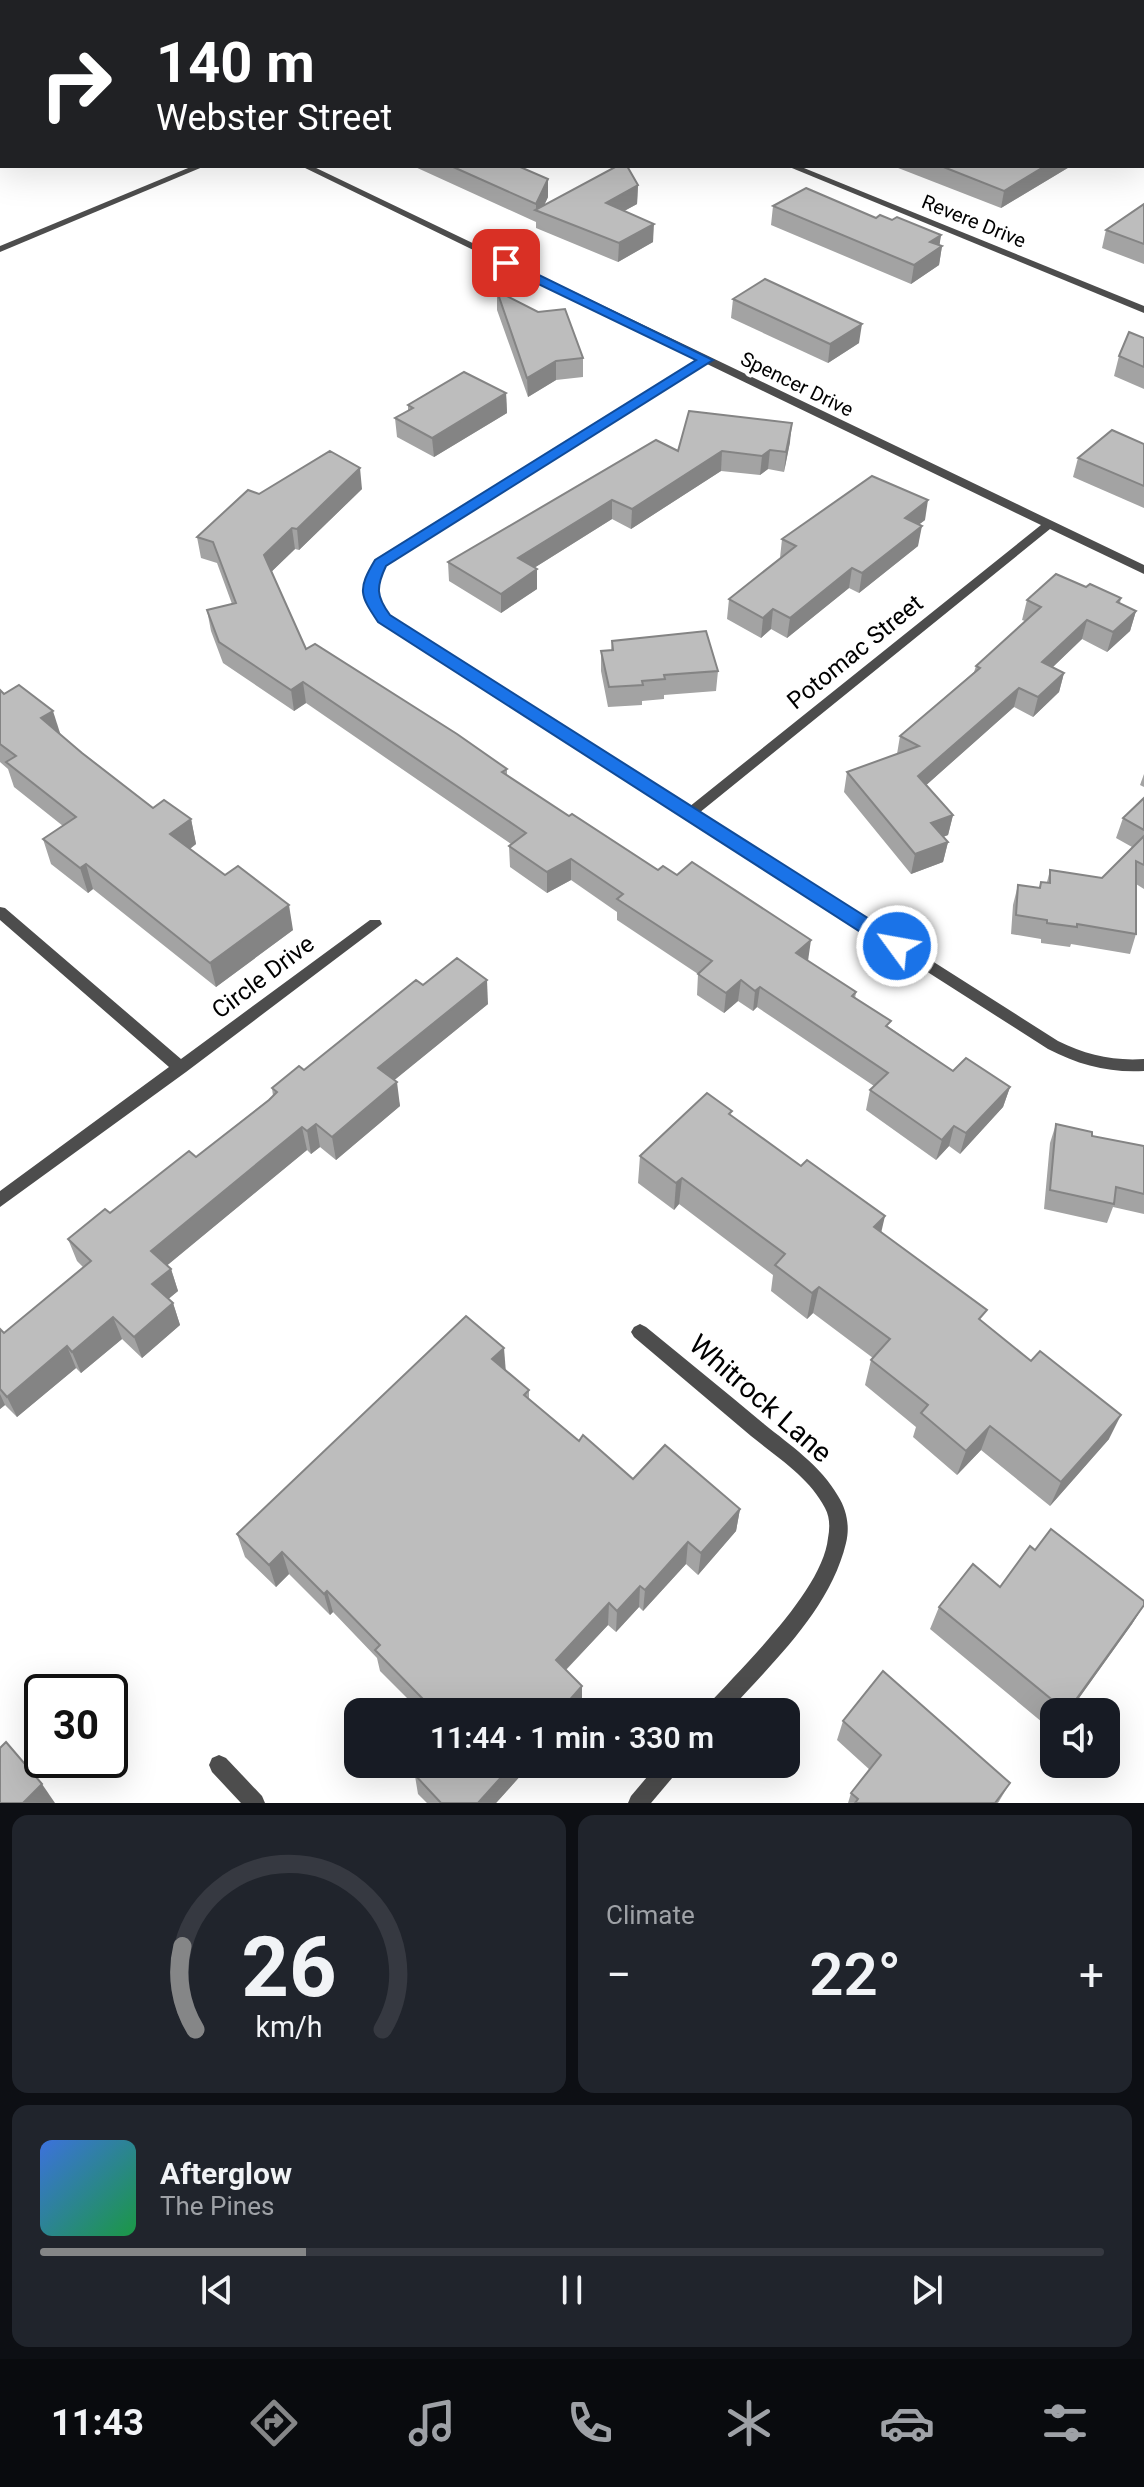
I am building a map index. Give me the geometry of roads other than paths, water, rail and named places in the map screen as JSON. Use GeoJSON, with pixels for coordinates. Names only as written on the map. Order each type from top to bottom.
{"type":"FeatureCollection","features":[{"type":"Feature","properties":{"kind":"street"},"geometry":{"type":"LineString","coordinates":[[0,249],[196,168]]}},
{"type":"Feature","properties":{"kind":"street","name":"Spencer Drive"},"geometry":{"type":"LineString","coordinates":[[309,168],[1144,570]]}},
{"type":"Feature","properties":{"kind":"street","name":"Revere Drive"},"geometry":{"type":"LineString","coordinates":[[796,168],[1144,310]]}},
{"type":"Feature","properties":{"kind":"street"},"geometry":{"type":"LineString","coordinates":[[706,360],[380,563],[370,584],[370,599],[384,619],[1053,1045],[1080,1059],[1137,1066]]}},
{"type":"Feature","properties":{"kind":"street","name":"Potomac Street"},"geometry":{"type":"LineString","coordinates":[[689,814],[1049,524]]}},
{"type":"Feature","properties":{"kind":"street"},"geometry":{"type":"LineString","coordinates":[[0,912],[181,1068]]}},
{"type":"Feature","properties":{"kind":"street","name":"Circle Drive"},"geometry":{"type":"LineString","coordinates":[[0,1200],[375,924]]}},
{"type":"Feature","properties":{"kind":"street","name":"Whitrock Lane"},"geometry":{"type":"LineString","coordinates":[[640,1332],[798,1463],[819,1485],[838,1516],[836,1552],[818,1590],[727,1698]]}},
{"type":"Feature","properties":{"kind":"street"},"geometry":{"type":"LineString","coordinates":[[219,1765],[255,1803]]}},
{"type":"Feature","properties":{"kind":"street"},"geometry":{"type":"LineString","coordinates":[[638,1803],[659,1778]]}}]}
